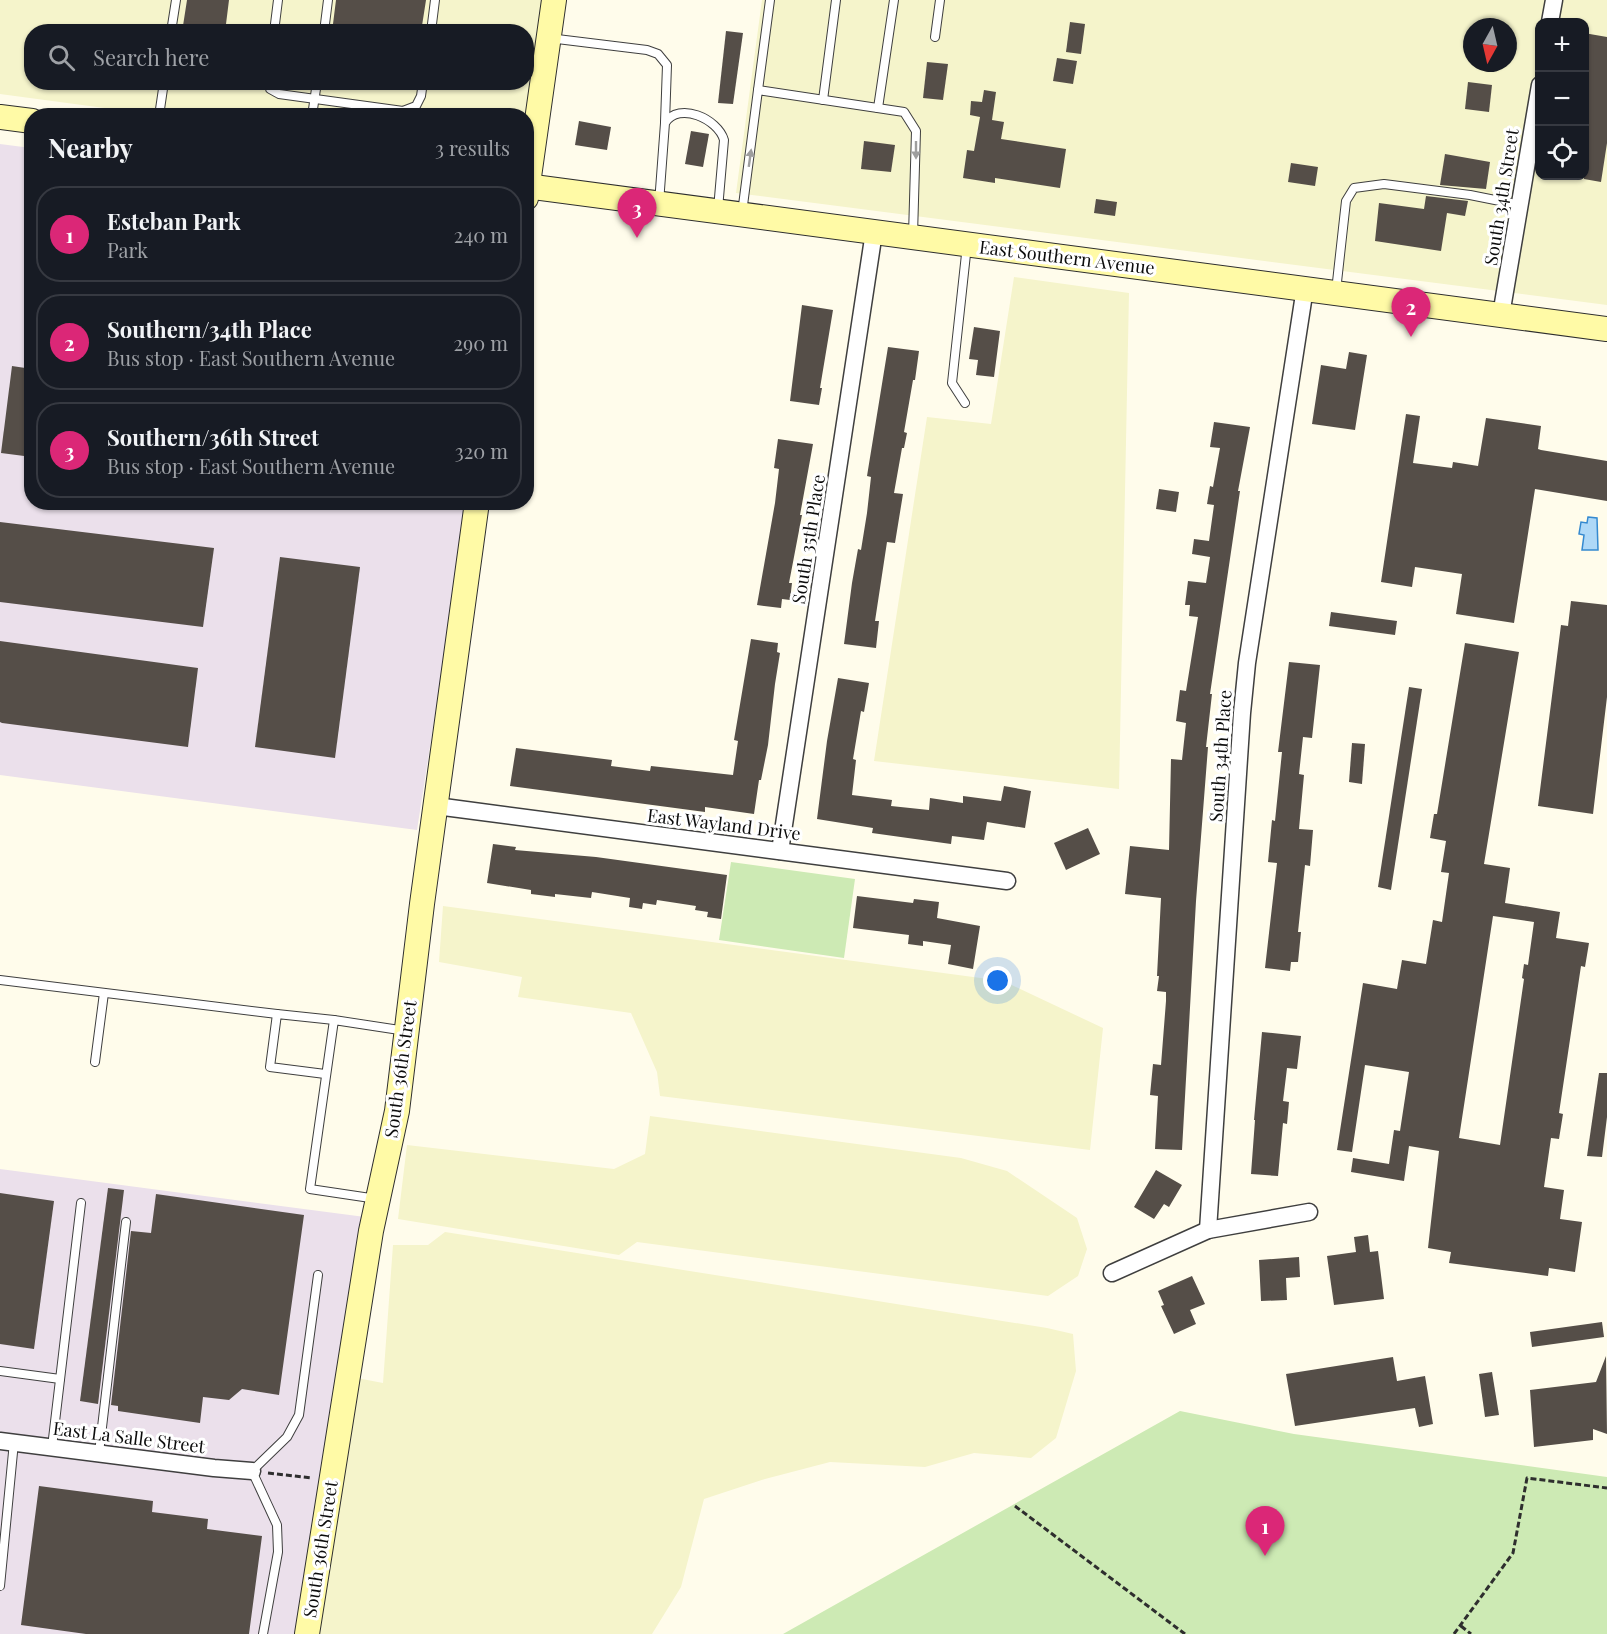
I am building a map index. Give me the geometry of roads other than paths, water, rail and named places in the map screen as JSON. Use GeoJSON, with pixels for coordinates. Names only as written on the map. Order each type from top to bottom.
{"type":"FeatureCollection","features":[{"type":"Feature","properties":{"kind":"street"},"geometry":{"type":"LineString","coordinates":[[534,142],[554,0]]}},
{"type":"Feature","properties":{"kind":"street"},"geometry":{"type":"LineString","coordinates":[[1551,18],[1554,0]]}},
{"type":"Feature","properties":{"kind":"street","name":"South 34th Street"},"geometry":{"type":"LineString","coordinates":[[1501,315],[1535,110]]}},
{"type":"Feature","properties":{"kind":"street"},"geometry":{"type":"LineString","coordinates":[[0,117],[24,121]]}},
{"type":"Feature","properties":{"kind":"street","name":"East Southern Avenue"},"geometry":{"type":"LineString","coordinates":[[534,191],[913,237],[1607,329]]}},
{"type":"Feature","properties":{"kind":"street","name":"South 35th Place"},"geometry":{"type":"LineString","coordinates":[[780,851],[874,232]]}},
{"type":"Feature","properties":{"kind":"street","name":"South 34th Place"},"geometry":{"type":"LineString","coordinates":[[1208,1230],[1247,663],[1305,288]]}},
{"type":"Feature","properties":{"kind":"street","name":"South 36th Street"},"geometry":{"type":"LineString","coordinates":[[307,1634],[371,1231],[397,1111],[476,510]]}},
{"type":"Feature","properties":{"kind":"street","name":"East Wayland Drive"},"geometry":{"type":"LineString","coordinates":[[436,806],[1007,881]]}},
{"type":"Feature","properties":{"kind":"street"},"geometry":{"type":"LineString","coordinates":[[1112,1273],[1208,1230],[1309,1212]]}},
{"type":"Feature","properties":{"kind":"street","name":"East La Salle Street"},"geometry":{"type":"LineString","coordinates":[[7,1442],[252,1471]]}},
{"type":"Feature","properties":{"kind":"lane"},"geometry":{"type":"LineString","coordinates":[[172,24],[176,0]]}},
{"type":"Feature","properties":{"kind":"lane"},"geometry":{"type":"LineString","coordinates":[[275,24],[278,0]]}},
{"type":"Feature","properties":{"kind":"lane"},"geometry":{"type":"LineString","coordinates":[[325,24],[328,0]]}},
{"type":"Feature","properties":{"kind":"lane"},"geometry":{"type":"LineString","coordinates":[[431,24],[435,0]]}},
{"type":"Feature","properties":{"kind":"lane"},"geometry":{"type":"LineString","coordinates":[[742,216],[770,0]]}},
{"type":"Feature","properties":{"kind":"lane"},"geometry":{"type":"LineString","coordinates":[[823,100],[836,0]]}},
{"type":"Feature","properties":{"kind":"lane"},"geometry":{"type":"LineString","coordinates":[[878,108],[894,0]]}},
{"type":"Feature","properties":{"kind":"lane"},"geometry":{"type":"LineString","coordinates":[[935,37],[940,0]]}},
{"type":"Feature","properties":{"kind":"lane"},"geometry":{"type":"LineString","coordinates":[[549,38],[647,50],[658,54],[667,65],[659,205]]}},
{"type":"Feature","properties":{"kind":"lane"},"geometry":{"type":"LineString","coordinates":[[160,108],[163,90]]}},
{"type":"Feature","properties":{"kind":"lane"},"geometry":{"type":"LineString","coordinates":[[272,90],[279,94],[379,108]]}},
{"type":"Feature","properties":{"kind":"lane"},"geometry":{"type":"LineString","coordinates":[[314,108],[316,90]]}},
{"type":"Feature","properties":{"kind":"lane"},"geometry":{"type":"LineString","coordinates":[[411,108],[416,106],[422,90]]}},
{"type":"Feature","properties":{"kind":"lane"},"geometry":{"type":"LineString","coordinates":[[758,90],[904,112],[916,131],[913,237]]}},
{"type":"Feature","properties":{"kind":"lane"},"geometry":{"type":"LineString","coordinates":[[665,123],[670,116],[679,112],[691,113],[705,119],[722,133],[724,140],[717,213]]}},
{"type":"Feature","properties":{"kind":"lane"},"geometry":{"type":"LineString","coordinates":[[1336,292],[1346,201],[1354,188],[1384,184],[1470,195],[1520,205]]}},
{"type":"Feature","properties":{"kind":"lane"},"geometry":{"type":"LineString","coordinates":[[965,403],[952,383],[967,244]]}},
{"type":"Feature","properties":{"kind":"lane"},"geometry":{"type":"LineString","coordinates":[[0,981],[334,1020],[406,1031]]}},
{"type":"Feature","properties":{"kind":"lane"},"geometry":{"type":"LineString","coordinates":[[95,1062],[104,993]]}},
{"type":"Feature","properties":{"kind":"lane"},"geometry":{"type":"LineString","coordinates":[[277,1014],[270,1067],[325,1074]]}},
{"type":"Feature","properties":{"kind":"lane"},"geometry":{"type":"LineString","coordinates":[[334,1020],[310,1189],[378,1199]]}},
{"type":"Feature","properties":{"kind":"lane"},"geometry":{"type":"LineString","coordinates":[[52,1447],[81,1203]]}},
{"type":"Feature","properties":{"kind":"lane"},"geometry":{"type":"LineString","coordinates":[[99,1453],[126,1222]]}},
{"type":"Feature","properties":{"kind":"lane"},"geometry":{"type":"LineString","coordinates":[[263,1634],[278,1552],[277,1525],[252,1471],[287,1437],[299,1415],[318,1275]]}},
{"type":"Feature","properties":{"kind":"lane"},"geometry":{"type":"LineString","coordinates":[[0,1371],[60,1378]]}},
{"type":"Feature","properties":{"kind":"lane"},"geometry":{"type":"LineString","coordinates":[[0,1586],[7,1442]]}},
{"type":"Feature","properties":{"kind":"water"},"geometry":{"type":"Polygon","coordinates":[[[1588,517],[1597,518],[1598,550],[1582,550],[1584,535],[1579,534],[1581,522],[1587,523],[1588,517]]]}},
{"type":"Feature","properties":{"kind":"place","name":"Southern/36th Street"},"geometry":{"type":"Point","coordinates":[637,238]}},
{"type":"Feature","properties":{"kind":"place","name":"Southern/34th Place"},"geometry":{"type":"Point","coordinates":[1411,337]}},
{"type":"Feature","properties":{"kind":"place","name":"Esteban Park"},"geometry":{"type":"Point","coordinates":[1265,1556]}}]}
